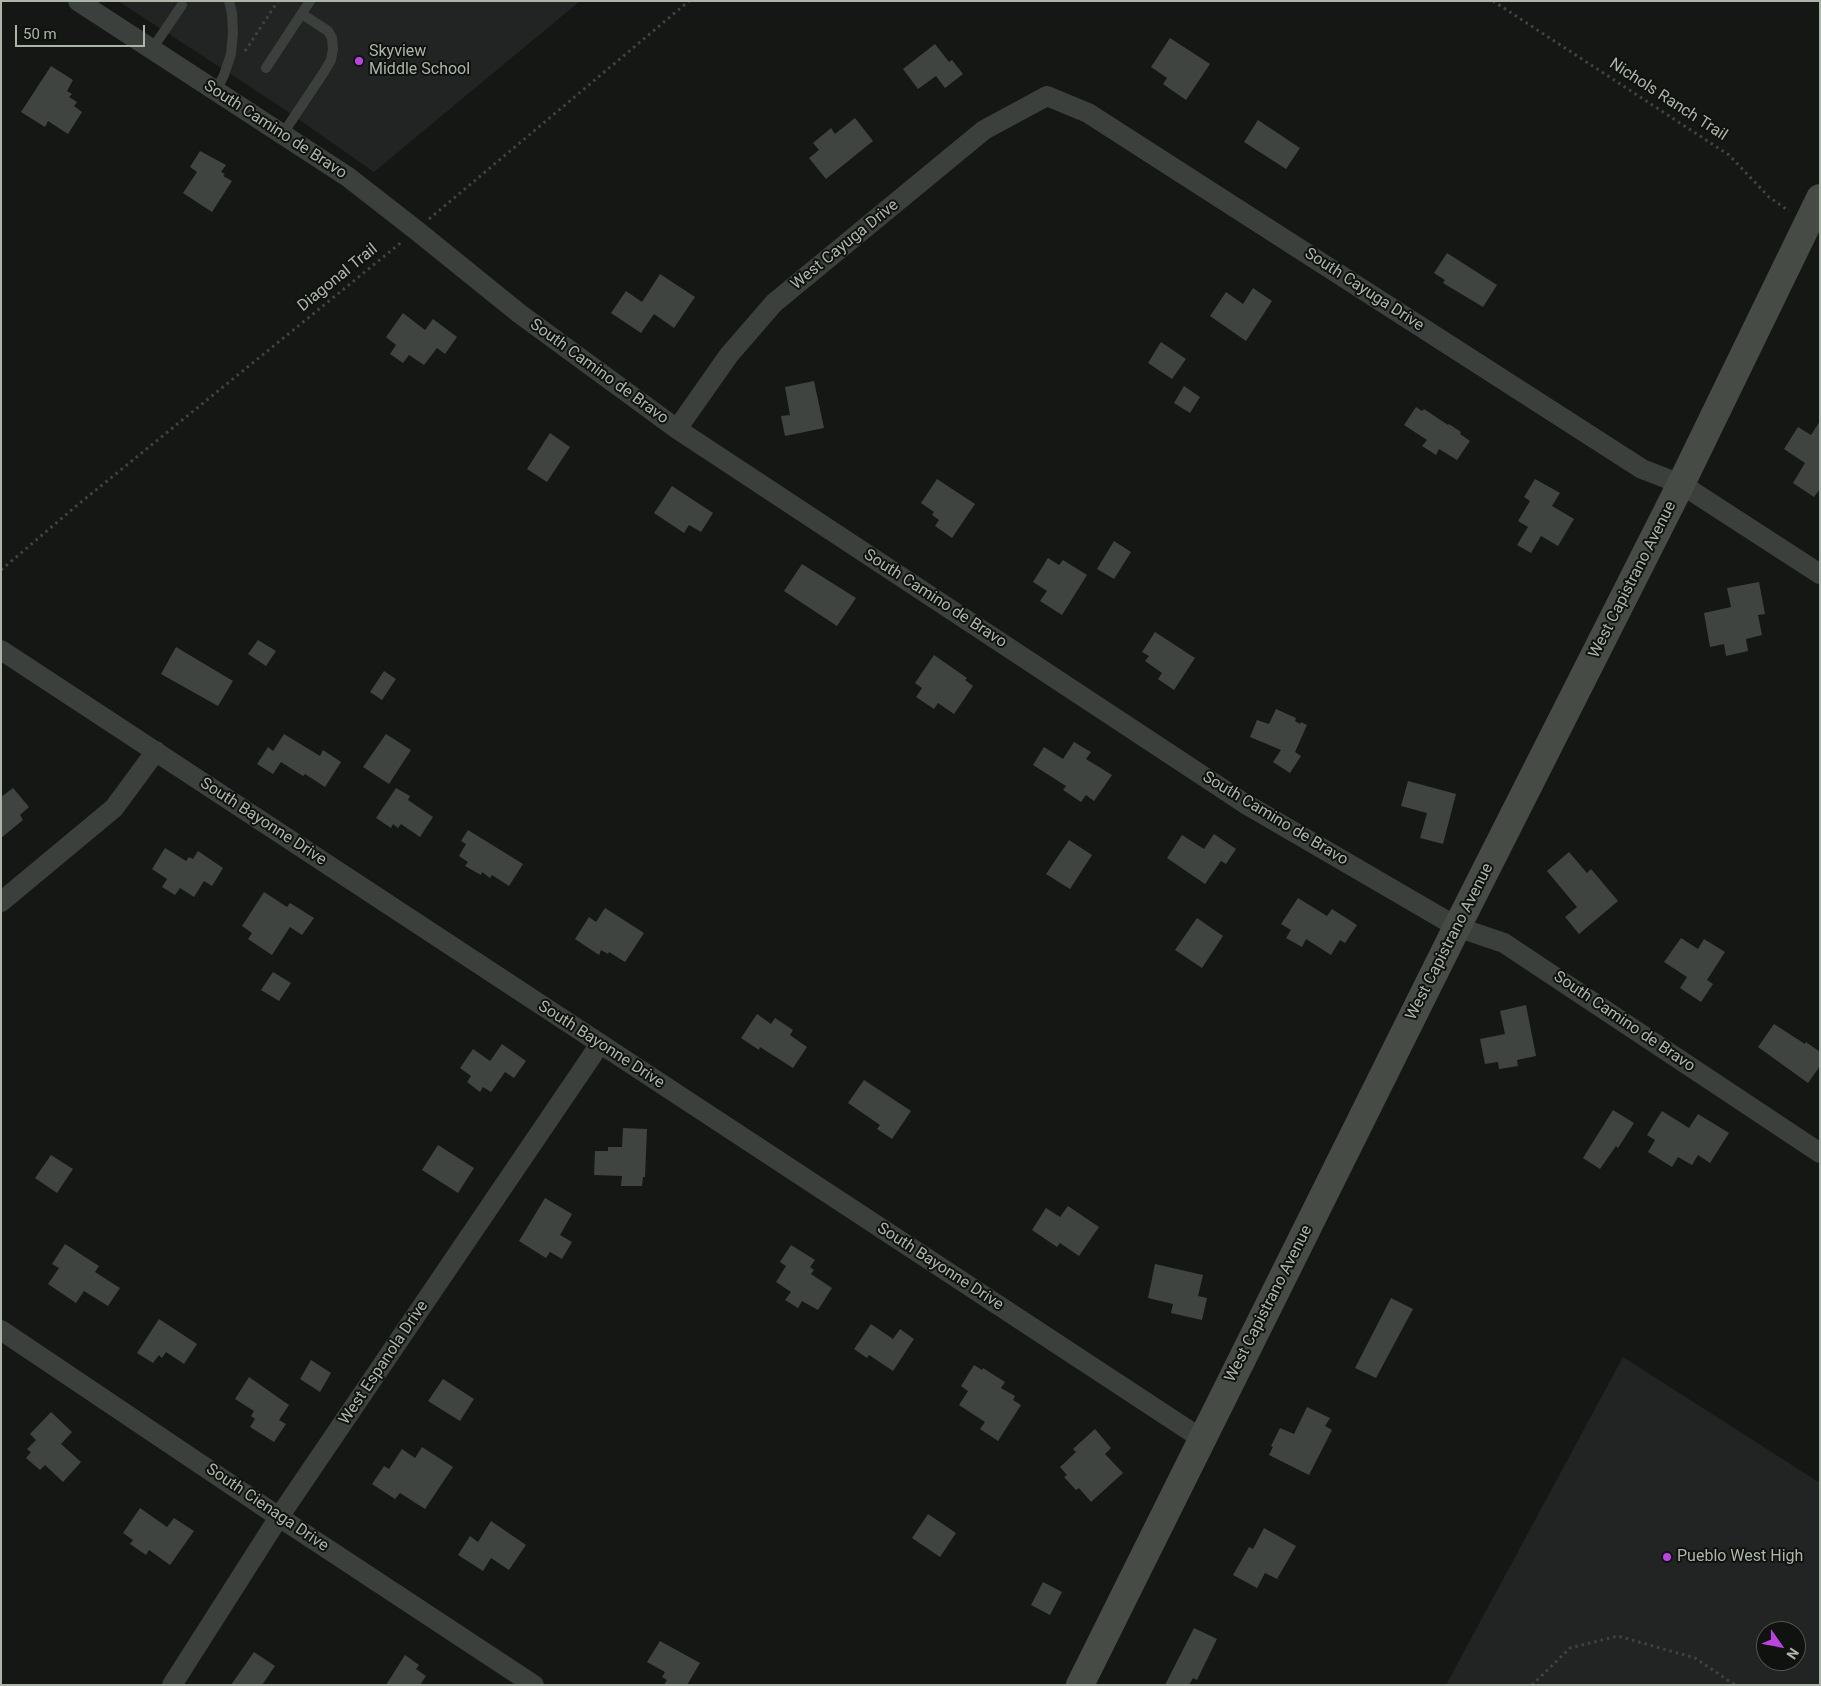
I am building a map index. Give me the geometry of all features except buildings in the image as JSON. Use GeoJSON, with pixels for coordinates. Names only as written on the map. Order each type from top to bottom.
{"type":"FeatureCollection","features":[{"type":"Feature","properties":{"kind":"street","name":"South Camino de Bravo"},"geometry":{"type":"LineString","coordinates":[[78,1],[348,177],[520,314],[677,429],[1244,802],[1457,927],[1504,943],[1820,1153]]}},
{"type":"Feature","properties":{"kind":"street","name":"West Cayuga Drive"},"geometry":{"type":"LineString","coordinates":[[677,429],[729,355],[774,303],[984,130],[1047,96]]}},
{"type":"Feature","properties":{"kind":"street","name":"South Cayuga Drive"},"geometry":{"type":"LineString","coordinates":[[1047,96],[1088,113],[1642,469],[1681,484],[1820,574]]}},
{"type":"Feature","properties":{"kind":"street","name":"West Capistrano Avenue"},"geometry":{"type":"LineString","coordinates":[[1080,1685],[1457,927],[1681,484],[1820,198]]}},
{"type":"Feature","properties":{"kind":"street","name":"South Bayonne Drive"},"geometry":{"type":"LineString","coordinates":[[1,650],[1202,1439]]}},
{"type":"Feature","properties":{"kind":"street"},"geometry":{"type":"LineString","coordinates":[[1,902],[114,808],[156,751]]}},
{"type":"Feature","properties":{"kind":"street","name":"West Espanola Drive"},"geometry":{"type":"LineString","coordinates":[[172,1685],[279,1517],[600,1044]]}},
{"type":"Feature","properties":{"kind":"street","name":"South Cienaga Drive"},"geometry":{"type":"LineString","coordinates":[[1,1330],[279,1517],[534,1685]]}},
{"type":"Feature","properties":{"kind":"lane"},"geometry":{"type":"LineString","coordinates":[[216,91],[224,75],[230,54],[233,33],[229,1]]}},
{"type":"Feature","properties":{"kind":"lane"},"geometry":{"type":"LineString","coordinates":[[266,68],[310,1]]}},
{"type":"Feature","properties":{"kind":"lane"},"geometry":{"type":"LineString","coordinates":[[152,49],[182,5]]}},
{"type":"Feature","properties":{"kind":"lane"},"geometry":{"type":"LineString","coordinates":[[282,135],[328,66],[333,48],[332,38],[328,31],[302,14]]}},
{"type":"Feature","properties":{"kind":"path"},"geometry":{"type":"LineString","coordinates":[[243,54],[278,1]]}},
{"type":"Feature","properties":{"kind":"path","name":"Diagonal Trail"},"geometry":{"type":"LineString","coordinates":[[1,570],[75,507],[416,230],[689,1]]}},
{"type":"Feature","properties":{"kind":"path","name":"Nichols Ranch Trail"},"geometry":{"type":"LineString","coordinates":[[1493,1],[1729,155],[1769,197],[1807,223]]}},
{"type":"Feature","properties":{"kind":"path"},"geometry":{"type":"LineString","coordinates":[[1532,1685],[1570,1648],[1618,1636],[1695,1658],[1736,1685]]}},
{"type":"Feature","properties":{"kind":"shaded area","name":"Skyview Middle School"},"geometry":{"type":"Polygon","coordinates":[[[118,1],[580,1],[374,172],[278,105],[118,1]]]}},
{"type":"Feature","properties":{"kind":"shaded area","name":"Pueblo West High"},"geometry":{"type":"Polygon","coordinates":[[[1623,1357],[1820,1483],[1820,1685],[1446,1685],[1623,1357]]]}},
{"type":"Feature","properties":{"kind":"place","name":"Skyview Middle School"},"geometry":{"type":"Point","coordinates":[359,61]}},
{"type":"Feature","properties":{"kind":"place","name":"Pueblo West High"},"geometry":{"type":"Point","coordinates":[1667,1557]}}]}
